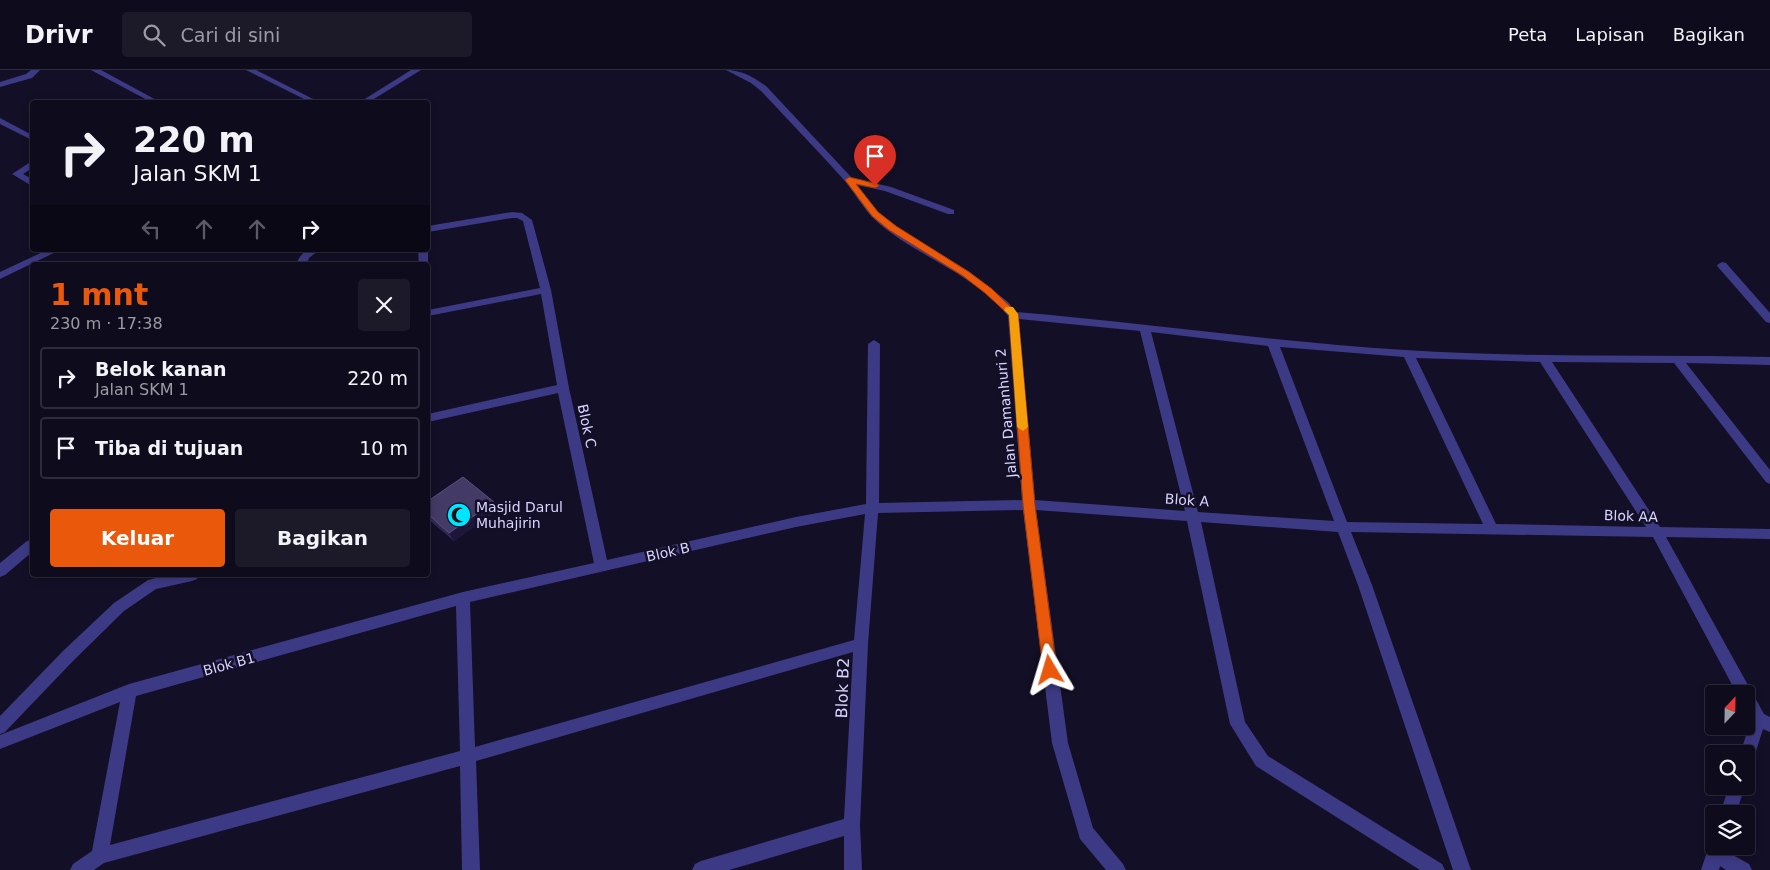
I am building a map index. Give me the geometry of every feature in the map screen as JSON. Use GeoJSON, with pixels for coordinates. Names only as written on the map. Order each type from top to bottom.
{"type":"FeatureCollection","features":[{"type":"Feature","properties":{"kind":"street"},"geometry":{"type":"LineString","coordinates":[[0,85],[29,76],[36,70]]}},
{"type":"Feature","properties":{"kind":"street"},"geometry":{"type":"LineString","coordinates":[[95,70],[152,100]]}},
{"type":"Feature","properties":{"kind":"street"},"geometry":{"type":"LineString","coordinates":[[250,70],[311,100]]}},
{"type":"Feature","properties":{"kind":"street"},"geometry":{"type":"LineString","coordinates":[[367,100],[417,70]]}},
{"type":"Feature","properties":{"kind":"street"},"geometry":{"type":"LineString","coordinates":[[730,70],[754,81],[764,89],[849,180],[875,214],[892,228],[966,274],[989,291],[1013,314],[1144,327],[1273,344],[1408,354],[1544,359],[1676,358],[1770,361]]}},
{"type":"Feature","properties":{"kind":"street"},"geometry":{"type":"LineString","coordinates":[[0,121],[30,137]]}},
{"type":"Feature","properties":{"kind":"street"},"geometry":{"type":"LineString","coordinates":[[30,165],[17,174],[30,182]]}},
{"type":"Feature","properties":{"kind":"street"},"geometry":{"type":"LineString","coordinates":[[849,180],[888,189],[951,212]]}},
{"type":"Feature","properties":{"kind":"street","name":"Blok C"},"geometry":{"type":"LineString","coordinates":[[430,229],[512,215],[523,217],[527,220],[546,290],[563,388],[602,567]]}},
{"type":"Feature","properties":{"kind":"street"},"geometry":{"type":"LineString","coordinates":[[0,276],[51,252]]}},
{"type":"Feature","properties":{"kind":"street"},"geometry":{"type":"LineString","coordinates":[[302,262],[302,259],[310,252]]}},
{"type":"Feature","properties":{"kind":"street"},"geometry":{"type":"LineString","coordinates":[[1722,265],[1770,320]]}},
{"type":"Feature","properties":{"kind":"street"},"geometry":{"type":"LineString","coordinates":[[430,313],[546,290]]}},
{"type":"Feature","properties":{"kind":"street","name":"Jalan Damanhuri 2"},"geometry":{"type":"LineString","coordinates":[[1013,314],[1029,505],[1060,743],[1086,833],[1117,870]]}},
{"type":"Feature","properties":{"kind":"street"},"geometry":{"type":"LineString","coordinates":[[1144,327],[1193,517],[1238,724],[1249,744],[1262,761],[1436,870]]}},
{"type":"Feature","properties":{"kind":"street","name":"Blok B2"},"geometry":{"type":"LineString","coordinates":[[853,870],[851,862],[852,825],[860,714],[861,644],[872,508],[874,344]]}},
{"type":"Feature","properties":{"kind":"street"},"geometry":{"type":"LineString","coordinates":[[1273,344],[1366,585],[1462,870]]}},
{"type":"Feature","properties":{"kind":"street"},"geometry":{"type":"LineString","coordinates":[[1408,354],[1491,528]]}},
{"type":"Feature","properties":{"kind":"street"},"geometry":{"type":"LineString","coordinates":[[1676,358],[1770,479]]}},
{"type":"Feature","properties":{"kind":"street"},"geometry":{"type":"LineString","coordinates":[[1544,359],[1657,533],[1741,685]]}},
{"type":"Feature","properties":{"kind":"street"},"geometry":{"type":"LineString","coordinates":[[430,418],[563,388]]}},
{"type":"Feature","properties":{"kind":"street","name":"Blok A"},"geometry":{"type":"LineString","coordinates":[[872,508],[1029,505],[1343,527],[1491,528]]}},
{"type":"Feature","properties":{"kind":"street","name":"Blok B"},"geometry":{"type":"LineString","coordinates":[[464,598],[796,522],[872,508]]}},
{"type":"Feature","properties":{"kind":"street","name":"Blok AA"},"geometry":{"type":"LineString","coordinates":[[1491,528],[1770,534]]}},
{"type":"Feature","properties":{"kind":"street"},"geometry":{"type":"LineString","coordinates":[[0,570],[30,547]]}},
{"type":"Feature","properties":{"kind":"street"},"geometry":{"type":"LineString","coordinates":[[0,727],[68,656],[119,607],[153,584],[183,577]]}},
{"type":"Feature","properties":{"kind":"street"},"geometry":{"type":"LineString","coordinates":[[464,598],[471,870]]}},
{"type":"Feature","properties":{"kind":"street","name":"Blok B1"},"geometry":{"type":"LineString","coordinates":[[0,742],[129,691],[464,598]]}},
{"type":"Feature","properties":{"kind":"street"},"geometry":{"type":"LineString","coordinates":[[79,870],[100,856],[468,756],[861,644]]}},
{"type":"Feature","properties":{"kind":"street"},"geometry":{"type":"LineString","coordinates":[[100,856],[129,691]]}},
{"type":"Feature","properties":{"kind":"street"},"geometry":{"type":"LineString","coordinates":[[1753,745],[1765,722],[1755,708]]}},
{"type":"Feature","properties":{"kind":"street"},"geometry":{"type":"LineString","coordinates":[[701,870],[852,825]]}},
{"type":"Feature","properties":{"kind":"street"},"geometry":{"type":"LineString","coordinates":[[1714,857],[1743,870]]}},
{"type":"Feature","properties":{"kind":"building","name":"Masjid Darul Muhajirin"},"geometry":{"type":"Polygon","coordinates":[[[463,477],[494,502],[449,533],[430,516],[430,500],[463,477]]]}},
{"type":"Feature","properties":{"kind":"slow traffic"},"geometry":{"type":"LineString","coordinates":[[1009,310],[1013,314],[1023,427]]}},
{"type":"Feature","properties":{"kind":"place","name":"Masjid Darul Muhajirin"},"geometry":{"type":"Point","coordinates":[459,515]}},
{"type":"Feature","properties":{"kind":"route"},"geometry":{"type":"LineString","coordinates":[[875,186],[849,180],[875,214],[892,228],[966,274],[989,291],[1013,314],[1029,505],[1050,670]]}}]}
